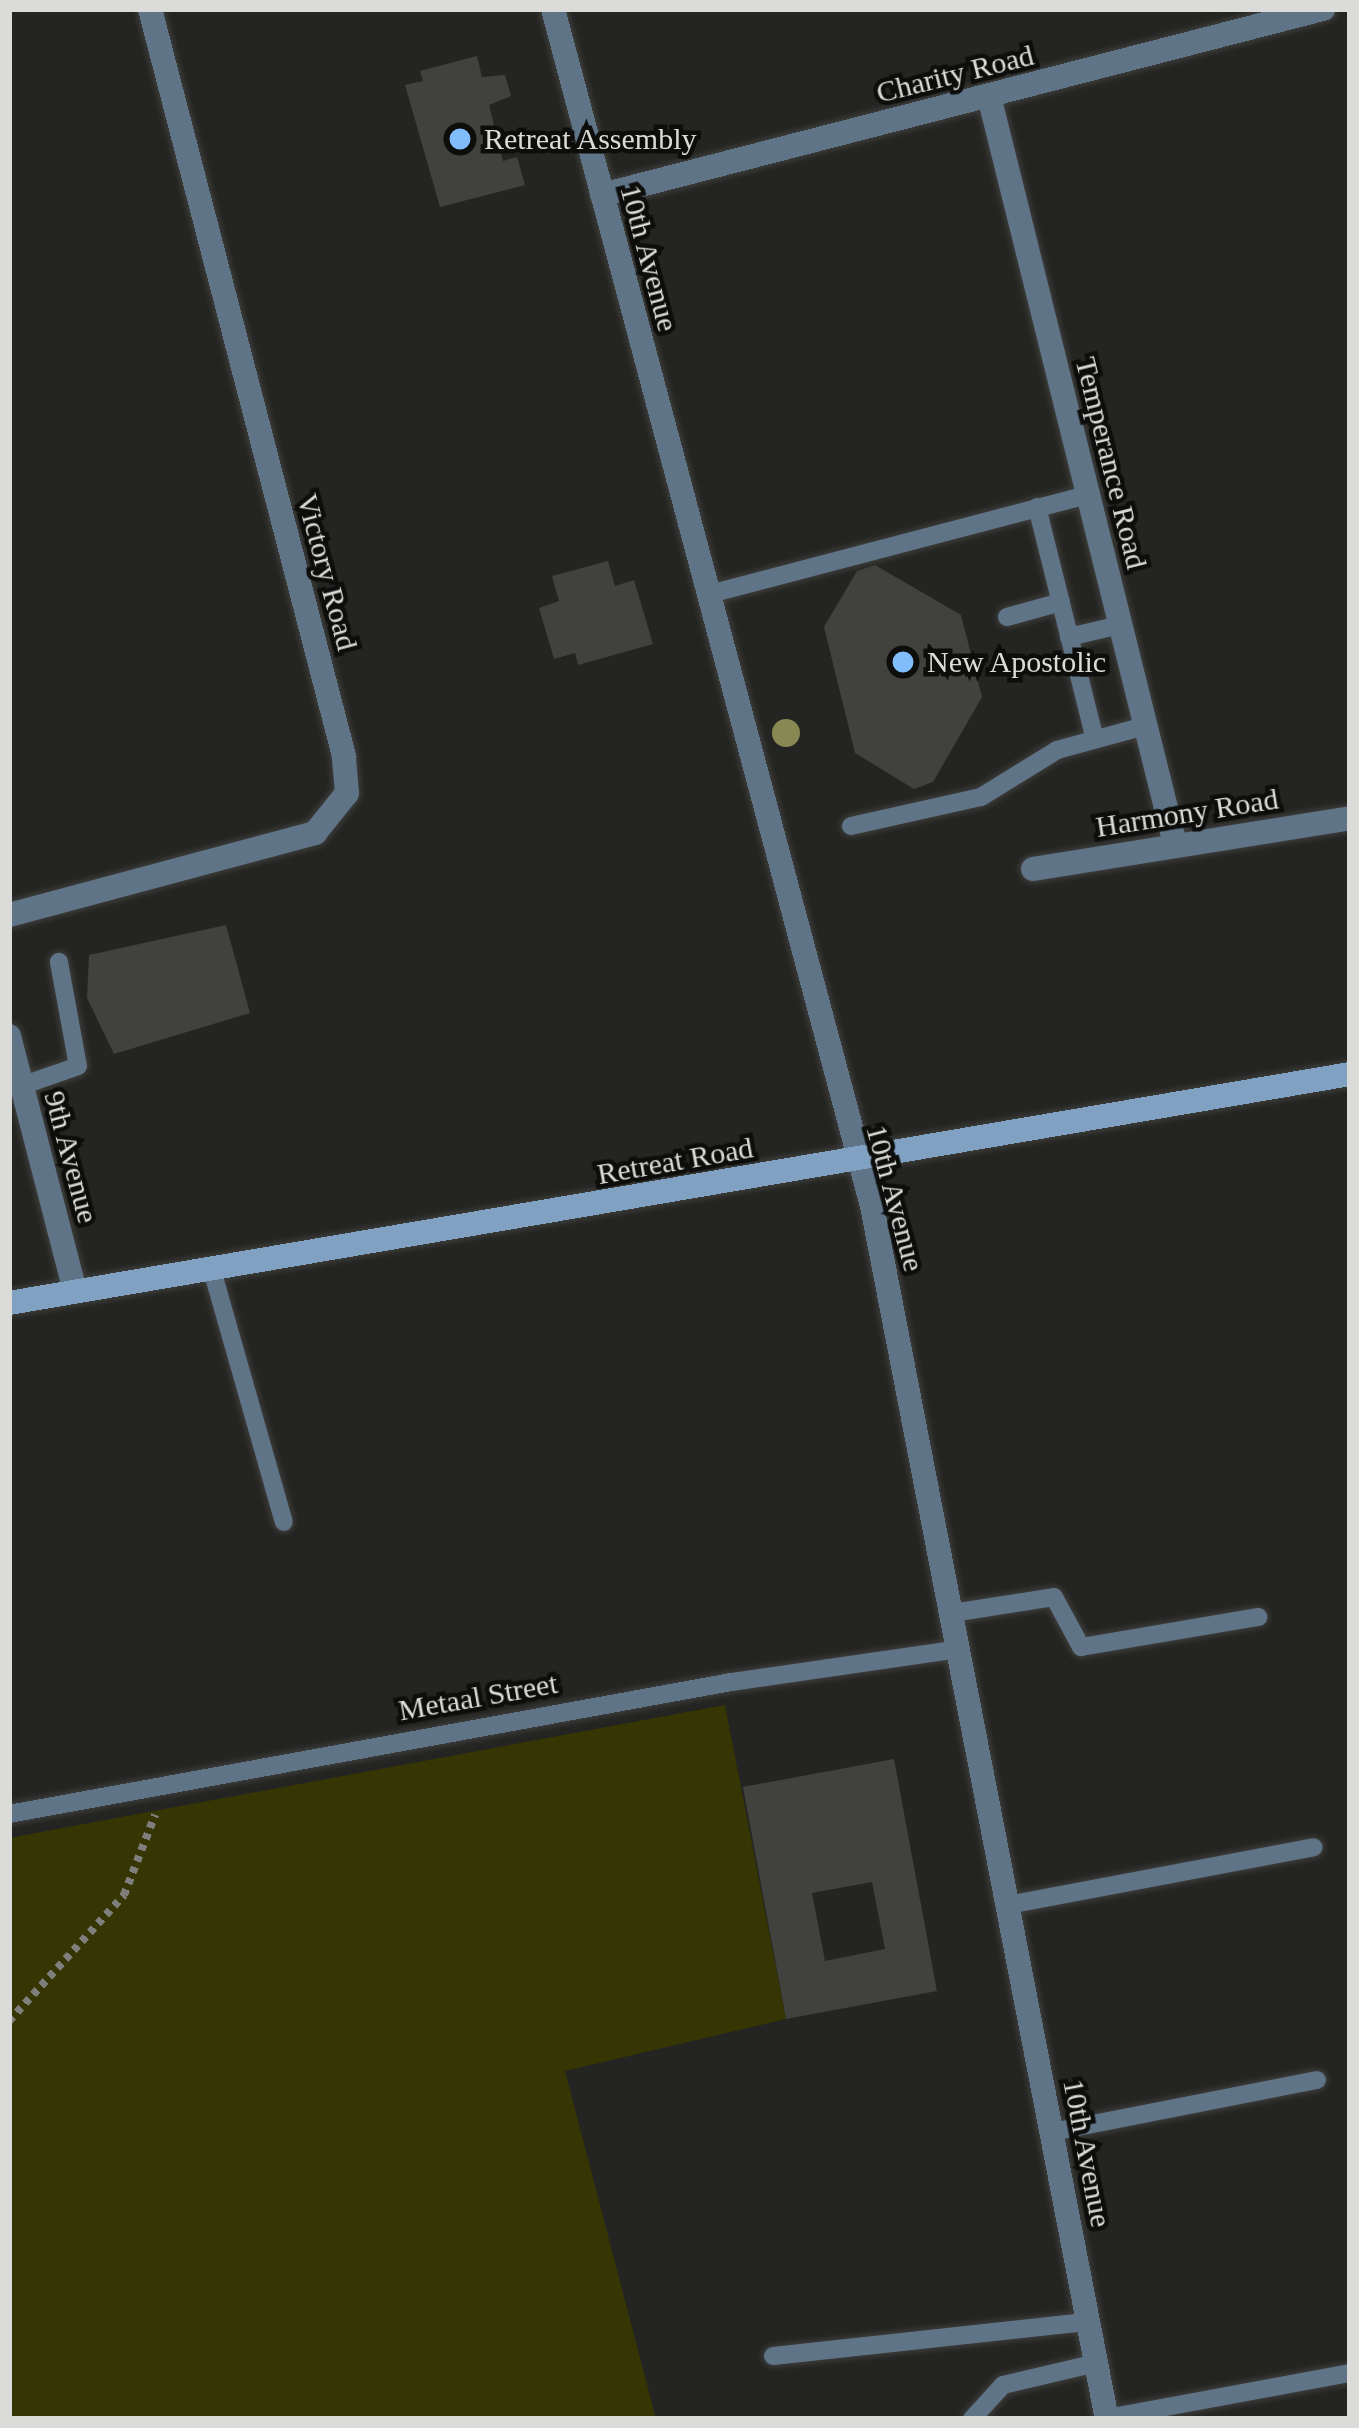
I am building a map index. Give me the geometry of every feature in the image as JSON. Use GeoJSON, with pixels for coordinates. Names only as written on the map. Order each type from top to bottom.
{"type":"FeatureCollection","features":[{"type":"Feature","properties":{"kind":"main road","name":"Retreat Road"},"geometry":{"type":"LineString","coordinates":[[9,1303],[1350,1074]]}},
{"type":"Feature","properties":{"kind":"street","name":"Victory Road"},"geometry":{"type":"LineString","coordinates":[[9,915],[299,839],[329,824],[346,793],[344,756],[150,9]]}},
{"type":"Feature","properties":{"kind":"street","name":"10th Avenue"},"geometry":{"type":"LineString","coordinates":[[553,9],[857,1161],[952,1613],[1107,2418]]}},
{"type":"Feature","properties":{"kind":"street","name":"Charity Road"},"geometry":{"type":"LineString","coordinates":[[602,195],[1323,9]]}},
{"type":"Feature","properties":{"kind":"street","name":"Temperance Road"},"geometry":{"type":"LineString","coordinates":[[989,96],[1175,844]]}},
{"type":"Feature","properties":{"kind":"street","name":"Harmony Road"},"geometry":{"type":"LineString","coordinates":[[1033,868],[1350,818]]}},
{"type":"Feature","properties":{"kind":"street","name":"9th Avenue"},"geometry":{"type":"LineString","coordinates":[[9,1036],[76,1292]]}},
{"type":"Feature","properties":{"kind":"lane"},"geometry":{"type":"LineString","coordinates":[[706,595],[1088,495]]}},
{"type":"Feature","properties":{"kind":"lane"},"geometry":{"type":"LineString","coordinates":[[1037,507],[1095,740]]}},
{"type":"Feature","properties":{"kind":"lane"},"geometry":{"type":"LineString","coordinates":[[1006,617],[1061,602]]}},
{"type":"Feature","properties":{"kind":"lane"},"geometry":{"type":"LineString","coordinates":[[1070,638],[1120,625]]}},
{"type":"Feature","properties":{"kind":"lane"},"geometry":{"type":"LineString","coordinates":[[851,826],[981,797],[1049,753],[1145,726]]}},
{"type":"Feature","properties":{"kind":"lane"},"geometry":{"type":"LineString","coordinates":[[22,1087],[78,1066],[59,962]]}},
{"type":"Feature","properties":{"kind":"lane"},"geometry":{"type":"LineString","coordinates":[[212,1270],[284,1522]]}},
{"type":"Feature","properties":{"kind":"lane"},"geometry":{"type":"LineString","coordinates":[[952,1613],[1054,1597],[1081,1647],[1258,1617]]}},
{"type":"Feature","properties":{"kind":"lane","name":"Metaal Street"},"geometry":{"type":"LineString","coordinates":[[9,1814],[731,1682],[959,1649]]}},
{"type":"Feature","properties":{"kind":"lane"},"geometry":{"type":"LineString","coordinates":[[1008,1905],[1314,1847]]}},
{"type":"Feature","properties":{"kind":"lane"},"geometry":{"type":"LineString","coordinates":[[1052,2132],[1317,2080]]}},
{"type":"Feature","properties":{"kind":"lane"},"geometry":{"type":"LineString","coordinates":[[773,2356],[1088,2322]]}},
{"type":"Feature","properties":{"kind":"lane"},"geometry":{"type":"LineString","coordinates":[[972,2419],[1004,2385],[1096,2362]]}},
{"type":"Feature","properties":{"kind":"lane"},"geometry":{"type":"LineString","coordinates":[[1107,2418],[1350,2373]]}},
{"type":"Feature","properties":{"kind":"path"},"geometry":{"type":"LineString","coordinates":[[9,2021],[124,1894],[165,1784]]}},
{"type":"Feature","properties":{"kind":"shaded area"},"geometry":{"type":"Polygon","coordinates":[[[725,1705],[786,2019],[565,2071],[656,2419],[9,2419],[9,1838],[725,1705]]]}},
{"type":"Feature","properties":{"kind":"building","name":"Retreat Assembly"},"geometry":{"type":"Polygon","coordinates":[[[477,56],[482,77],[505,75],[511,96],[489,105],[503,161],[517,157],[525,185],[440,207],[405,85],[423,81],[420,71],[477,56]]]}},
{"type":"Feature","properties":{"kind":"building"},"geometry":{"type":"Polygon","coordinates":[[[608,561],[615,586],[634,580],[653,644],[578,665],[575,653],[554,659],[539,608],[559,601],[552,576],[608,561]]]}},
{"type":"Feature","properties":{"kind":"building","name":"New Apostolic"},"geometry":{"type":"Polygon","coordinates":[[[875,565],[961,615],[982,697],[933,782],[914,789],[855,753],[824,627],[857,571],[875,565]]]}},
{"type":"Feature","properties":{"kind":"building"},"geometry":{"type":"Polygon","coordinates":[[[226,925],[250,1013],[114,1054],[87,998],[89,955],[226,925]]]}},
{"type":"Feature","properties":{"kind":"building"},"geometry":{"type":"Polygon","coordinates":[[[894,1759],[937,1991],[786,2019],[743,1787],[894,1759]],[[872,1882],[812,1893],[825,1961],[885,1949],[872,1882]]]}},
{"type":"Feature","properties":{"kind":"place","name":"Retreat Assembly"},"geometry":{"type":"Point","coordinates":[460,139]}},
{"type":"Feature","properties":{"kind":"place","name":"New Apostolic"},"geometry":{"type":"Point","coordinates":[903,662]}}]}
